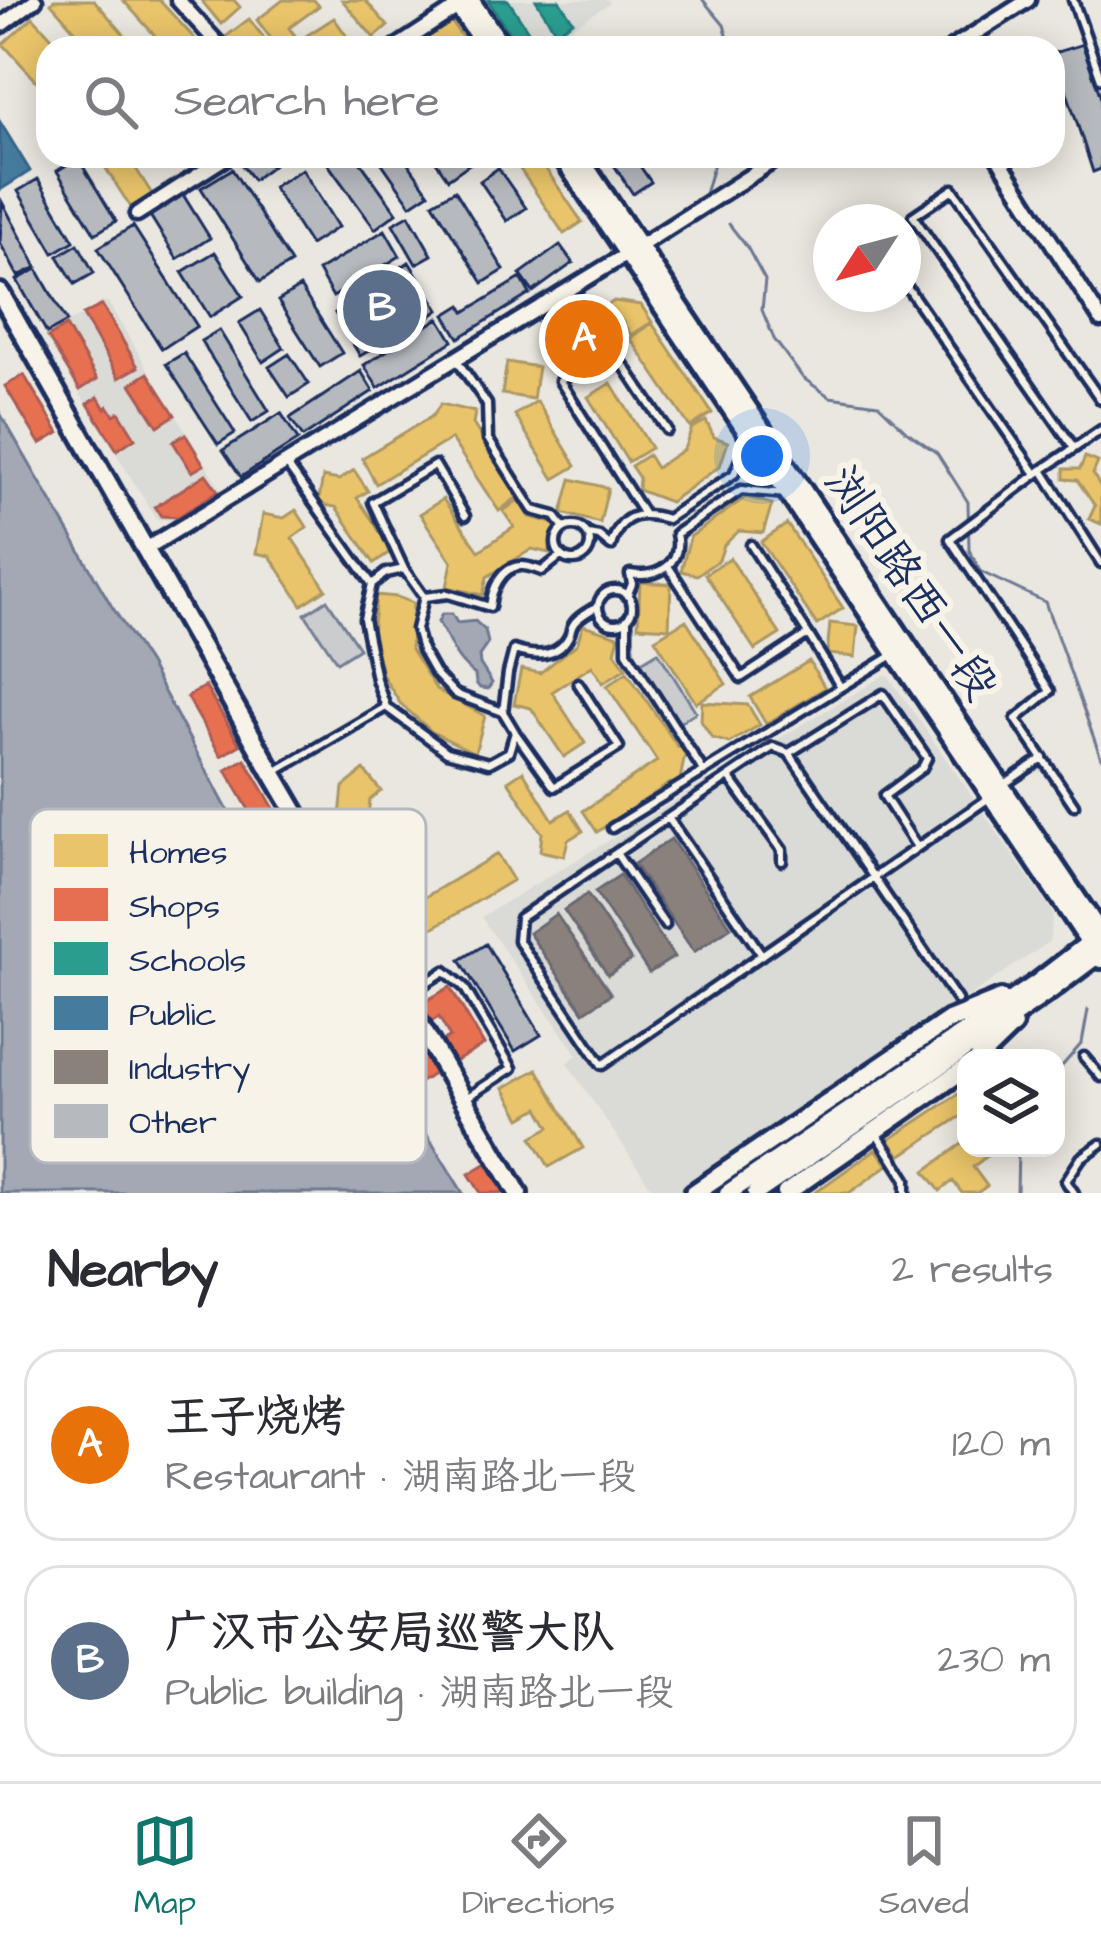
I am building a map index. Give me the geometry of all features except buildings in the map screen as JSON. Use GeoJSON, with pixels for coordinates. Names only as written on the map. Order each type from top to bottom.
{"type":"FeatureCollection","features":[{"type":"Feature","properties":{"kind":"street"},"geometry":{"type":"LineString","coordinates":[[0,26],[35,0]]}},
{"type":"Feature","properties":{"kind":"street"},"geometry":{"type":"LineString","coordinates":[[178,0],[211,36]]}},
{"type":"Feature","properties":{"kind":"street"},"geometry":{"type":"LineString","coordinates":[[971,36],[1028,0]]}},
{"type":"Feature","properties":{"kind":"street"},"geometry":{"type":"LineString","coordinates":[[413,36],[463,2]]}},
{"type":"Feature","properties":{"kind":"street"},"geometry":{"type":"LineString","coordinates":[[463,2],[481,36]]}},
{"type":"Feature","properties":{"kind":"street"},"geometry":{"type":"LineString","coordinates":[[463,2],[493,36]]}},
{"type":"Feature","properties":{"kind":"street"},"geometry":{"type":"LineString","coordinates":[[137,214],[209,168]]}},
{"type":"Feature","properties":{"kind":"street"},"geometry":{"type":"LineString","coordinates":[[571,168],[635,250],[790,495],[996,791]]}},
{"type":"Feature","properties":{"kind":"street","name":"浏阳路西一段"},"geometry":{"type":"LineString","coordinates":[[585,168],[635,250],[1099,944]]}},
{"type":"Feature","properties":{"kind":"street"},"geometry":{"type":"LineString","coordinates":[[144,550],[762,168]]}},
{"type":"Feature","properties":{"kind":"street"},"geometry":{"type":"LineString","coordinates":[[1005,168],[1101,320]]}},
{"type":"Feature","properties":{"kind":"street"},"geometry":{"type":"LineString","coordinates":[[0,293],[293,809]]}},
{"type":"Feature","properties":{"kind":"street"},"geometry":{"type":"LineString","coordinates":[[728,1193],[792,1158],[1099,944]]}},
{"type":"Feature","properties":{"kind":"street"},"geometry":{"type":"LineString","coordinates":[[987,1049],[1042,988]]}},
{"type":"Feature","properties":{"kind":"street"},"geometry":{"type":"LineString","coordinates":[[694,1193],[950,1020],[1042,988]]}},
{"type":"Feature","properties":{"kind":"street"},"geometry":{"type":"LineString","coordinates":[[426,1037],[518,1193]]}},
{"type":"Feature","properties":{"kind":"street"},"geometry":{"type":"LineString","coordinates":[[786,1193],[957,1074]]}},
{"type":"Feature","properties":{"kind":"street"},"geometry":{"type":"LineString","coordinates":[[756,1193],[792,1158]]}},
{"type":"Feature","properties":{"kind":"lane"},"geometry":{"type":"LineString","coordinates":[[1073,0],[1101,80]]}},
{"type":"Feature","properties":{"kind":"lane"},"geometry":{"type":"LineString","coordinates":[[1075,448],[913,216],[953,189],[1101,400]]}},
{"type":"Feature","properties":{"kind":"lane"},"geometry":{"type":"LineString","coordinates":[[921,306],[1101,563]]}},
{"type":"Feature","properties":{"kind":"lane"},"geometry":{"type":"LineString","coordinates":[[643,513],[560,381],[613,349],[668,430]]}},
{"type":"Feature","properties":{"kind":"lane"},"geometry":{"type":"LineString","coordinates":[[456,359],[487,404],[488,439],[522,493],[533,510],[555,516],[564,528]]}},
{"type":"Feature","properties":{"kind":"lane"},"geometry":{"type":"LineString","coordinates":[[1075,805],[1016,719],[1050,691],[950,539],[1101,430]]}},
{"type":"Feature","properties":{"kind":"lane"},"geometry":{"type":"LineString","coordinates":[[588,534],[585,555],[575,560],[562,555],[556,542],[564,528],[574,526],[611,546],[623,524],[643,513],[667,519],[734,474],[751,435]]}},
{"type":"Feature","properties":{"kind":"lane"},"geometry":{"type":"LineString","coordinates":[[286,463],[372,584]]}},
{"type":"Feature","properties":{"kind":"lane"},"geometry":{"type":"LineString","coordinates":[[424,597],[404,569],[373,502],[435,465],[465,516]]}},
{"type":"Feature","properties":{"kind":"lane"},"geometry":{"type":"LineString","coordinates":[[627,596],[630,574],[648,576],[668,566],[680,548],[676,534],[741,490],[790,495]]}},
{"type":"Feature","properties":{"kind":"lane"},"geometry":{"type":"LineString","coordinates":[[751,545],[840,686]]}},
{"type":"Feature","properties":{"kind":"lane"},"geometry":{"type":"LineString","coordinates":[[424,597],[448,594],[490,607],[503,574],[520,566],[542,571],[562,555]]}},
{"type":"Feature","properties":{"kind":"lane"},"geometry":{"type":"LineString","coordinates":[[668,566],[741,678],[808,634]]}},
{"type":"Feature","properties":{"kind":"lane"},"geometry":{"type":"LineString","coordinates":[[404,569],[386,573],[372,584],[364,619],[386,707],[448,752],[489,763],[509,752],[515,732]]}},
{"type":"Feature","properties":{"kind":"lane"},"geometry":{"type":"LineString","coordinates":[[578,683],[619,747],[554,787],[503,712],[508,673],[514,650],[545,655],[558,649],[568,639],[573,622],[598,606],[610,590],[627,596],[632,609],[616,624],[605,621],[598,606]]}},
{"type":"Feature","properties":{"kind":"lane"},"geometry":{"type":"LineString","coordinates":[[424,597],[416,628],[435,674],[455,694],[503,712]]}},
{"type":"Feature","properties":{"kind":"lane"},"geometry":{"type":"LineString","coordinates":[[626,619],[627,652],[704,772]]}},
{"type":"Feature","properties":{"kind":"lane"},"geometry":{"type":"LineString","coordinates":[[612,828],[896,653]]}},
{"type":"Feature","properties":{"kind":"lane"},"geometry":{"type":"LineString","coordinates":[[790,753],[883,694],[927,758],[922,768],[884,796],[917,847]]}},
{"type":"Feature","properties":{"kind":"lane"},"geometry":{"type":"LineString","coordinates":[[273,774],[386,707]]}},
{"type":"Feature","properties":{"kind":"lane"},"geometry":{"type":"LineString","coordinates":[[957,1000],[874,877],[790,753],[773,748],[520,918],[518,940],[602,1065],[762,955],[874,877],[917,847],[1043,758]]}},
{"type":"Feature","properties":{"kind":"lane"},"geometry":{"type":"LineString","coordinates":[[729,777],[782,850],[782,861]]}},
{"type":"Feature","properties":{"kind":"lane"},"geometry":{"type":"LineString","coordinates":[[668,818],[762,955]]}},
{"type":"Feature","properties":{"kind":"lane"},"geometry":{"type":"LineString","coordinates":[[616,853],[664,925]]}},
{"type":"Feature","properties":{"kind":"lane"},"geometry":{"type":"LineString","coordinates":[[426,983],[445,971],[464,987],[512,1068],[463,1100]]}},
{"type":"Feature","properties":{"kind":"lane"},"geometry":{"type":"LineString","coordinates":[[1084,1057],[1101,1077]]}},
{"type":"Feature","properties":{"kind":"lane"},"geometry":{"type":"LineString","coordinates":[[875,1131],[906,1179],[906,1193]]}},
{"type":"Feature","properties":{"kind":"lane"},"geometry":{"type":"LineString","coordinates":[[1074,1193],[1066,1181],[1073,1168],[1101,1144]]}},
{"type":"Feature","properties":{"kind":"shaded area"},"geometry":{"type":"Polygon","coordinates":[[[479,0],[610,3],[558,36],[504,36],[479,0]]]}},
{"type":"Feature","properties":{"kind":"shaded area"},"geometry":{"type":"Polygon","coordinates":[[[107,301],[223,493],[178,521],[156,519],[45,336],[107,301]]]}},
{"type":"Feature","properties":{"kind":"shaded area"},"geometry":{"type":"Polygon","coordinates":[[[0,413],[149,664],[227,809],[30,809],[30,1163],[426,1163],[426,1133],[463,1193],[0,1193],[0,413]]]}},
{"type":"Feature","properties":{"kind":"shaded area"},"geometry":{"type":"Polygon","coordinates":[[[327,600],[359,648],[337,662],[305,614],[327,600]]]}},
{"type":"Feature","properties":{"kind":"shaded area"},"geometry":{"type":"Polygon","coordinates":[[[442,614],[452,614],[457,623],[475,621],[485,630],[488,643],[479,656],[492,683],[488,689],[480,688],[457,656],[438,622],[442,614]]]}},
{"type":"Feature","properties":{"kind":"shaded area"},"geometry":{"type":"Polygon","coordinates":[[[658,652],[696,712],[676,725],[638,664],[658,652]]]}},
{"type":"Feature","properties":{"kind":"shaded area"},"geometry":{"type":"Polygon","coordinates":[[[887,674],[1053,913],[1049,942],[678,1193],[655,1193],[567,1063],[577,1055],[481,917],[887,674]]]}},
{"type":"Feature","properties":{"kind":"waterway"},"geometry":{"type":"LineString","coordinates":[[703,0],[727,36]]}},
{"type":"Feature","properties":{"kind":"waterway"},"geometry":{"type":"LineString","coordinates":[[705,194],[713,168]]}},
{"type":"Feature","properties":{"kind":"waterway"},"geometry":{"type":"LineString","coordinates":[[729,224],[765,280],[762,310],[774,339],[803,378],[830,397],[878,404],[937,453],[968,502],[969,550],[981,572],[1045,602],[1101,758]]}},
{"type":"Feature","properties":{"kind":"waterway"},"geometry":{"type":"LineString","coordinates":[[1065,1063],[1082,1043],[1088,1010]]}},
{"type":"Feature","properties":{"kind":"waterway"},"geometry":{"type":"LineString","coordinates":[[1017,1193],[1018,1157]]}},
{"type":"Feature","properties":{"kind":"place","name":"广汉市公安局巡警大队"},"geometry":{"type":"Point","coordinates":[382,309]}},
{"type":"Feature","properties":{"kind":"place","name":"王子烧烤"},"geometry":{"type":"Point","coordinates":[584,339]}}]}
